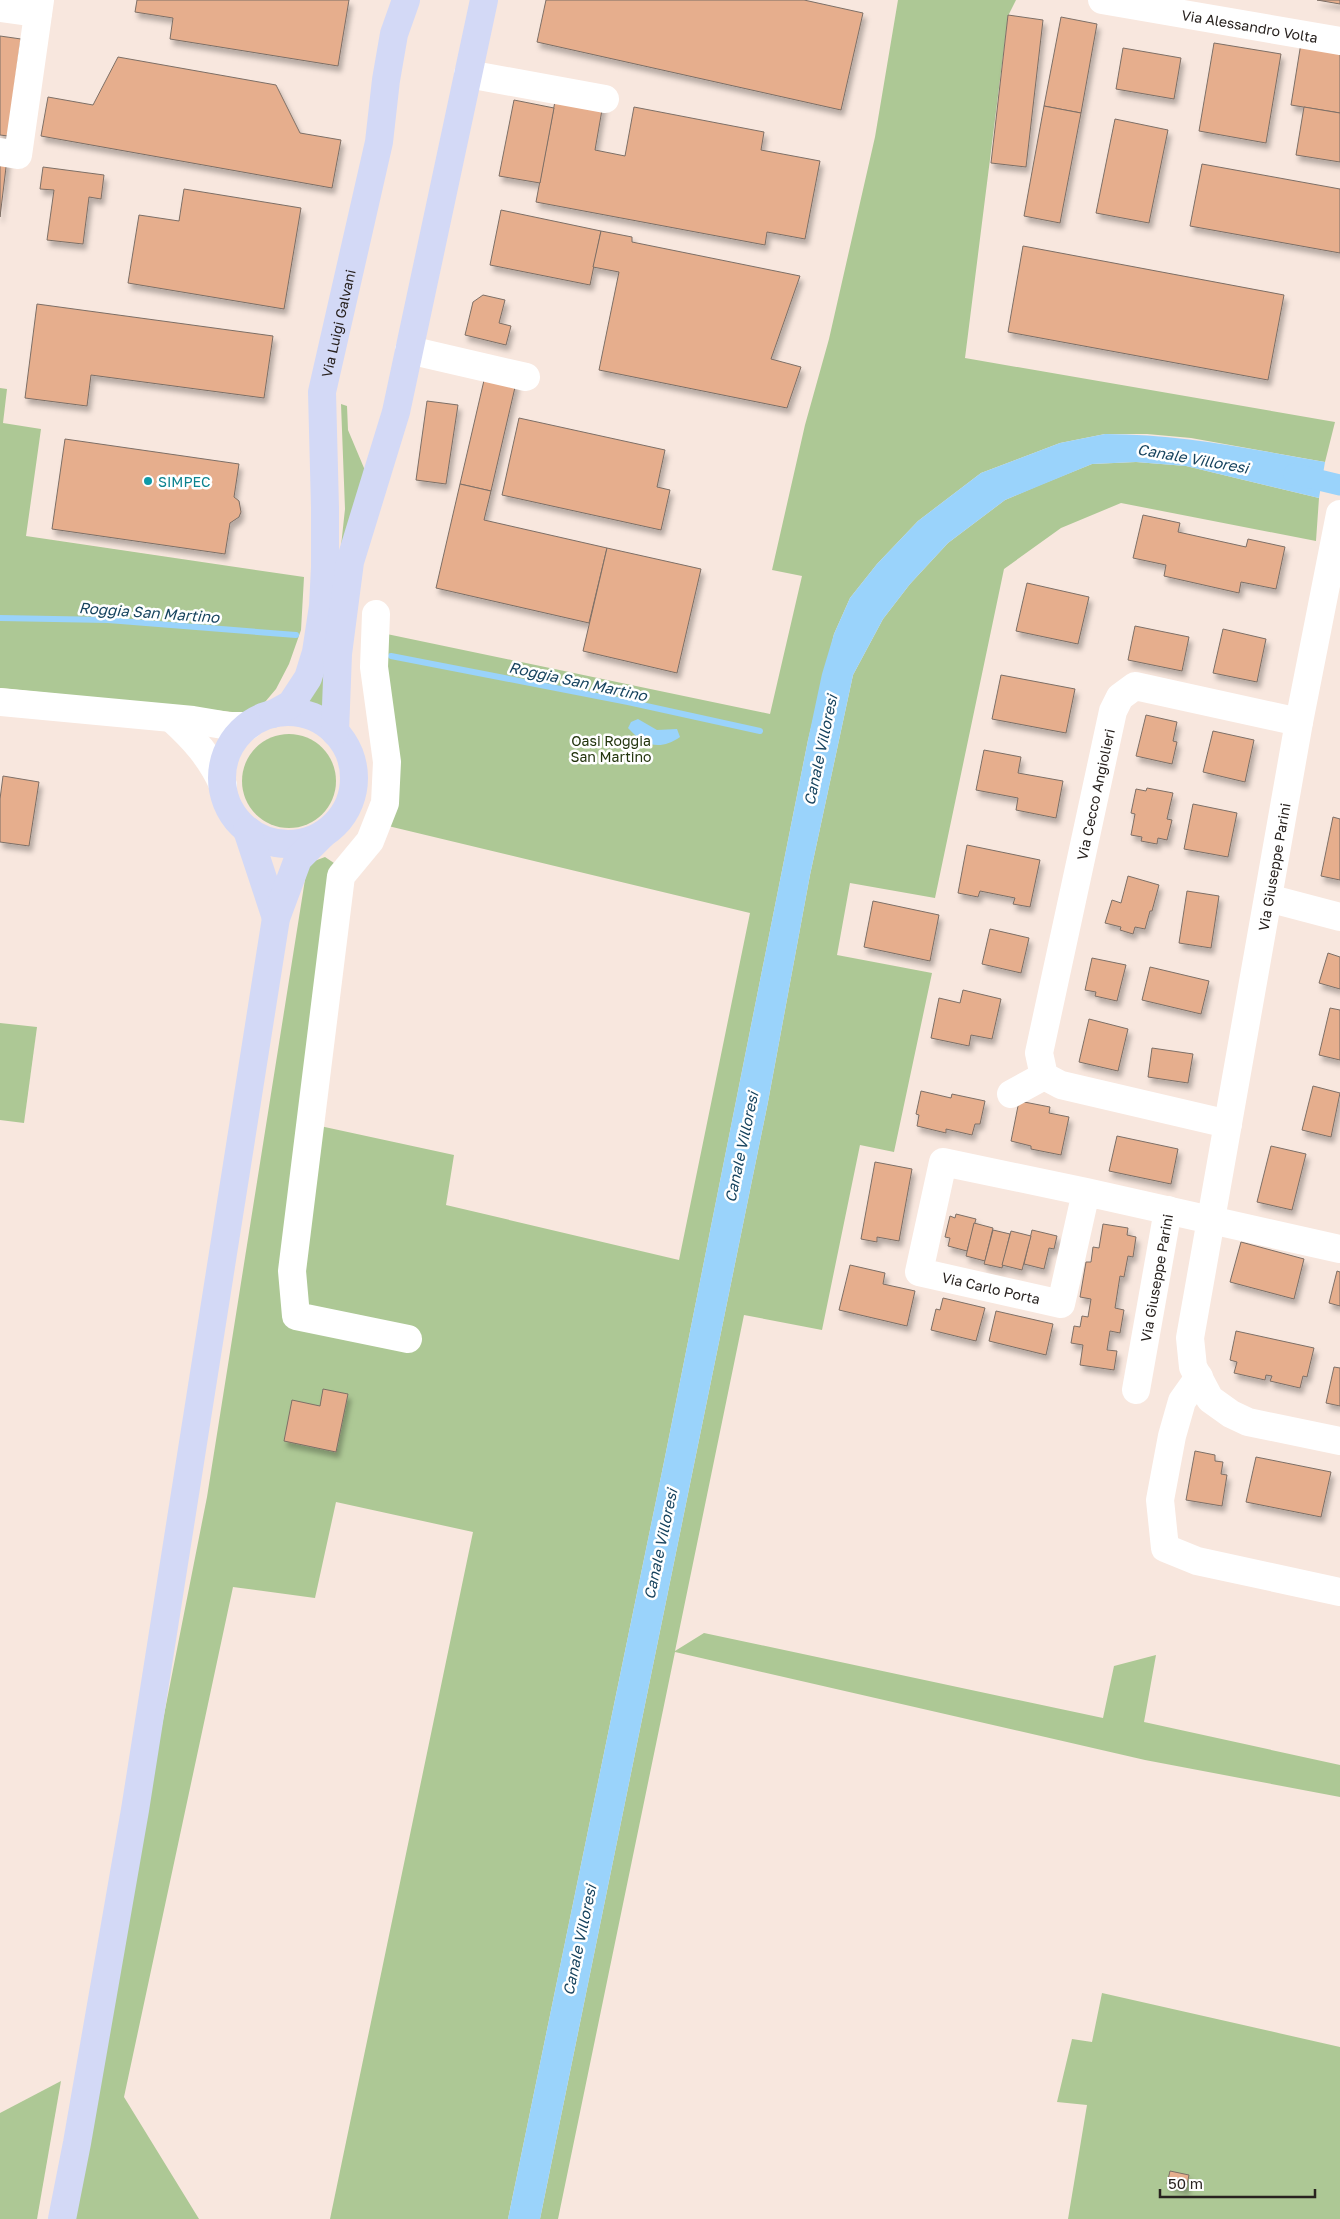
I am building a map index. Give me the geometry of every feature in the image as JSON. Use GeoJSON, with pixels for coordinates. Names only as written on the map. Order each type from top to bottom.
{"type":"FeatureCollection","features":[{"type":"Feature","properties":{"kind":"main road","name":"Via Luigi Galvani"},"geometry":{"type":"LineString","coordinates":[[327,653],[324,606],[325,499],[322,392],[379,142],[386,80],[394,34],[406,0]]}},
{"type":"Feature","properties":{"kind":"main road"},"geometry":{"type":"LineString","coordinates":[[335,732],[327,653],[350,562],[396,412],[484,0]]}},
{"type":"Feature","properties":{"kind":"main road"},"geometry":{"type":"LineString","coordinates":[[322,835],[297,844],[270,842],[247,830],[230,810],[223,785],[224,763],[233,742],[248,726],[291,704],[327,653]]}},
{"type":"Feature","properties":{"kind":"main road"},"geometry":{"type":"LineString","coordinates":[[62,2219],[77,2144],[135,1810],[276,918],[298,859],[322,835],[332,828],[346,809],[354,787],[353,769],[348,752],[335,732],[327,725],[306,715],[296,713],[273,714]]}},
{"type":"Feature","properties":{"kind":"main road"},"geometry":{"type":"LineString","coordinates":[[247,830],[276,918]]}},
{"type":"Feature","properties":{"kind":"street","name":"Via Alessandro Volta"},"geometry":{"type":"LineString","coordinates":[[1102,0],[1340,41]]}},
{"type":"Feature","properties":{"kind":"street"},"geometry":{"type":"LineString","coordinates":[[0,8],[39,7],[18,155],[0,152]]}},
{"type":"Feature","properties":{"kind":"street"},"geometry":{"type":"LineString","coordinates":[[468,74],[605,99]]}},
{"type":"Feature","properties":{"kind":"street"},"geometry":{"type":"LineString","coordinates":[[408,350],[526,377]]}},
{"type":"Feature","properties":{"kind":"street","name":"Via Giuseppe Parini"},"geometry":{"type":"LineString","coordinates":[[1340,514],[1299,722],[1190,1338],[1194,1367],[1210,1399],[1230,1414],[1248,1422],[1340,1441]]}},
{"type":"Feature","properties":{"kind":"street"},"geometry":{"type":"LineString","coordinates":[[376,614],[374,667],[387,762],[384,803],[370,841],[341,876],[292,1271],[296,1316],[408,1340]]}},
{"type":"Feature","properties":{"kind":"street","name":"Via Cecco Angiolieri"},"geometry":{"type":"LineString","coordinates":[[1044,1076],[1039,1054],[1113,711],[1120,697],[1135,686],[1299,722]]}},
{"type":"Feature","properties":{"kind":"street"},"geometry":{"type":"LineString","coordinates":[[0,702],[193,720],[229,726],[248,726]]}},
{"type":"Feature","properties":{"kind":"street"},"geometry":{"type":"LineString","coordinates":[[172,719],[195,740],[214,765],[223,785]]}},
{"type":"Feature","properties":{"kind":"street"},"geometry":{"type":"LineString","coordinates":[[1268,898],[1340,917]]}},
{"type":"Feature","properties":{"kind":"street"},"geometry":{"type":"LineString","coordinates":[[1011,1094],[1044,1076],[1060,1085],[1228,1124]]}},
{"type":"Feature","properties":{"kind":"street","name":"Via Carlo Porta"},"geometry":{"type":"LineString","coordinates":[[943,1162],[1086,1192],[1061,1304],[919,1272],[943,1162]]}},
{"type":"Feature","properties":{"kind":"street"},"geometry":{"type":"LineString","coordinates":[[1086,1192],[1168,1210]]}},
{"type":"Feature","properties":{"kind":"street","name":"Via Giuseppe Parini"},"geometry":{"type":"LineString","coordinates":[[1136,1390],[1168,1210],[1211,1220]]}},
{"type":"Feature","properties":{"kind":"street"},"geometry":{"type":"LineString","coordinates":[[1211,1220],[1340,1249]]}},
{"type":"Feature","properties":{"kind":"street"},"geometry":{"type":"LineString","coordinates":[[1199,1377],[1182,1401],[1172,1436],[1160,1500],[1165,1548],[1197,1561],[1340,1592]]}},
{"type":"Feature","properties":{"kind":"green space","name":"Oasi Roggia San Martino"},"geometry":{"type":"Polygon","coordinates":[[[898,0],[1016,0],[1008,16],[965,358],[1335,422],[1325,462],[1191,438],[1147,434],[1105,434],[1060,443],[981,473],[918,521],[877,564],[850,598],[834,634],[808,740],[665,1457],[508,2219],[330,2219],[473,1532],[336,1502],[315,1598],[233,1587],[124,2097],[199,2219],[68,2219],[93,2075],[207,1497],[309,863],[325,857],[343,869],[320,1126],[454,1155],[446,1205],[679,1260],[750,913],[384,825],[382,633],[770,714],[802,576],[772,570],[805,425],[829,339],[875,137],[898,0]]]}},
{"type":"Feature","properties":{"kind":"green space"},"geometry":{"type":"Polygon","coordinates":[[[0,388],[7,389],[3,423],[41,429],[26,536],[304,577],[301,630],[289,664],[276,689],[265,702],[242,713],[0,688],[0,388]]]}},
{"type":"Feature","properties":{"kind":"green space"},"geometry":{"type":"Polygon","coordinates":[[[341,404],[347,406],[348,430],[364,468],[366,480],[338,574],[345,509],[341,404]]]}},
{"type":"Feature","properties":{"kind":"green space"},"geometry":{"type":"Polygon","coordinates":[[[1136,462],[1186,466],[1319,498],[1316,541],[1121,503],[1061,528],[1004,569],[935,898],[850,883],[837,955],[932,973],[894,1152],[860,1145],[822,1330],[744,1315],[675,1651],[704,1633],[1103,1718],[1114,1666],[1156,1655],[1144,1722],[1340,1765],[1340,1797],[1145,1760],[675,1652],[558,2219],[540,2219],[768,1102],[810,875],[853,675],[883,619],[910,584],[948,543],[1005,500],[1092,464],[1136,462]]]}},
{"type":"Feature","properties":{"kind":"green space"},"geometry":{"type":"Polygon","coordinates":[[[326,663],[327,713],[305,705],[326,663]]]}},
{"type":"Feature","properties":{"kind":"green space"},"geometry":{"type":"Polygon","coordinates":[[[289,734],[307,737],[322,748],[333,763],[336,781],[333,799],[322,814],[307,825],[289,828],[271,825],[256,814],[245,799],[242,781],[245,763],[256,748],[271,737],[289,734]]]}},
{"type":"Feature","properties":{"kind":"green space"},"geometry":{"type":"Polygon","coordinates":[[[0,1023],[37,1027],[24,1123],[0,1120],[0,1023]]]}},
{"type":"Feature","properties":{"kind":"green space"},"geometry":{"type":"Polygon","coordinates":[[[1102,1993],[1340,2047],[1340,2219],[1068,2219],[1087,2105],[1057,2102],[1072,2039],[1092,2042],[1102,1993]]]}},
{"type":"Feature","properties":{"kind":"green space"},"geometry":{"type":"Polygon","coordinates":[[[61,2081],[37,2219],[0,2219],[0,2113],[61,2081]]]}},
{"type":"Feature","properties":{"kind":"water"},"geometry":{"type":"Polygon","coordinates":[[[1105,434],[1188,439],[1325,462],[1319,498],[1186,466],[1136,462],[1092,464],[1005,500],[948,543],[910,584],[883,619],[853,675],[810,875],[768,1102],[540,2219],[508,2219],[665,1457],[808,740],[822,674],[834,634],[850,598],[877,564],[918,521],[981,473],[1060,443],[1105,434]]]}},
{"type":"Feature","properties":{"kind":"water"},"geometry":{"type":"Polygon","coordinates":[[[638,719],[657,730],[677,729],[680,737],[666,744],[659,745],[646,742],[628,728],[631,722],[638,719]]]}},
{"type":"Feature","properties":{"kind":"building"},"geometry":{"type":"Polygon","coordinates":[[[137,0],[349,0],[338,66],[170,39],[173,18],[135,12],[137,0]]]}},
{"type":"Feature","properties":{"kind":"building"},"geometry":{"type":"Polygon","coordinates":[[[546,0],[804,0],[863,13],[841,110],[537,42],[546,0]]]}},
{"type":"Feature","properties":{"kind":"building"},"geometry":{"type":"Polygon","coordinates":[[[1317,0],[1340,0],[1340,4],[1317,0]]]}},
{"type":"Feature","properties":{"kind":"building"},"geometry":{"type":"Polygon","coordinates":[[[1008,15],[1043,20],[1026,167],[991,163],[1008,15]]]}},
{"type":"Feature","properties":{"kind":"building"},"geometry":{"type":"Polygon","coordinates":[[[1061,17],[1097,24],[1081,113],[1044,106],[1061,17]]]}},
{"type":"Feature","properties":{"kind":"building"},"geometry":{"type":"Polygon","coordinates":[[[0,36],[21,39],[8,136],[0,135],[0,36]]]}},
{"type":"Feature","properties":{"kind":"building"},"geometry":{"type":"Polygon","coordinates":[[[1214,43],[1281,54],[1266,143],[1199,131],[1214,43]]]}},
{"type":"Feature","properties":{"kind":"building"},"geometry":{"type":"Polygon","coordinates":[[[1301,43],[1340,49],[1340,113],[1291,105],[1301,43]]]}},
{"type":"Feature","properties":{"kind":"building"},"geometry":{"type":"Polygon","coordinates":[[[1123,48],[1181,58],[1174,99],[1116,89],[1123,48]]]}},
{"type":"Feature","properties":{"kind":"building"},"geometry":{"type":"Polygon","coordinates":[[[118,57],[276,85],[300,133],[341,140],[332,188],[41,136],[48,97],[93,105],[118,57]]]}},
{"type":"Feature","properties":{"kind":"building"},"geometry":{"type":"Polygon","coordinates":[[[556,96],[603,104],[595,150],[625,156],[634,107],[764,132],[761,150],[820,161],[805,239],[767,232],[765,245],[536,202],[556,96]]]}},
{"type":"Feature","properties":{"kind":"building"},"geometry":{"type":"Polygon","coordinates":[[[514,100],[554,108],[540,183],[499,176],[514,100]]]}},
{"type":"Feature","properties":{"kind":"building"},"geometry":{"type":"Polygon","coordinates":[[[1044,106],[1081,113],[1060,223],[1024,216],[1044,106]]]}},
{"type":"Feature","properties":{"kind":"building"},"geometry":{"type":"Polygon","coordinates":[[[1304,107],[1340,113],[1340,162],[1296,155],[1304,107]]]}},
{"type":"Feature","properties":{"kind":"building"},"geometry":{"type":"Polygon","coordinates":[[[1115,119],[1168,130],[1149,223],[1096,213],[1115,119]]]}},
{"type":"Feature","properties":{"kind":"building"},"geometry":{"type":"Polygon","coordinates":[[[0,159],[7,159],[0,217],[0,159]]]}},
{"type":"Feature","properties":{"kind":"building"},"geometry":{"type":"Polygon","coordinates":[[[1202,164],[1340,189],[1340,253],[1190,226],[1202,164]]]}},
{"type":"Feature","properties":{"kind":"building"},"geometry":{"type":"Polygon","coordinates":[[[43,167],[104,175],[101,199],[89,197],[83,244],[47,240],[54,190],[40,189],[43,167]]]}},
{"type":"Feature","properties":{"kind":"building"},"geometry":{"type":"Polygon","coordinates":[[[184,189],[301,208],[284,309],[128,283],[139,215],[179,221],[184,189]]]}},
{"type":"Feature","properties":{"kind":"building"},"geometry":{"type":"Polygon","coordinates":[[[501,210],[601,231],[590,285],[490,265],[501,210]]]}},
{"type":"Feature","properties":{"kind":"building"},"geometry":{"type":"Polygon","coordinates":[[[601,231],[632,237],[632,242],[800,276],[771,359],[801,367],[787,408],[599,370],[619,272],[593,267],[601,231]]]}},
{"type":"Feature","properties":{"kind":"building"},"geometry":{"type":"Polygon","coordinates":[[[1023,246],[1284,295],[1268,380],[1008,332],[1023,246]]]}},
{"type":"Feature","properties":{"kind":"building"},"geometry":{"type":"Polygon","coordinates":[[[483,295],[505,300],[499,323],[511,326],[506,345],[465,335],[473,302],[483,295]]]}},
{"type":"Feature","properties":{"kind":"building"},"geometry":{"type":"Polygon","coordinates":[[[37,304],[273,336],[264,398],[91,375],[87,406],[25,398],[37,304]]]}},
{"type":"Feature","properties":{"kind":"building"},"geometry":{"type":"Polygon","coordinates":[[[485,376],[516,383],[491,491],[460,484],[485,376]]]}},
{"type":"Feature","properties":{"kind":"building"},"geometry":{"type":"Polygon","coordinates":[[[427,401],[458,405],[446,484],[416,480],[427,401]]]}},
{"type":"Feature","properties":{"kind":"building"},"geometry":{"type":"Polygon","coordinates":[[[519,418],[665,450],[657,487],[670,490],[661,530],[502,495],[519,418]]]}},
{"type":"Feature","properties":{"kind":"building","name":"SIMPEC"},"geometry":{"type":"Polygon","coordinates":[[[65,439],[239,464],[234,497],[239,501],[241,512],[239,517],[230,523],[225,554],[52,529],[65,439]]]}},
{"type":"Feature","properties":{"kind":"building"},"geometry":{"type":"Polygon","coordinates":[[[460,484],[491,491],[484,520],[607,548],[589,623],[436,588],[460,484]]]}},
{"type":"Feature","properties":{"kind":"building"},"geometry":{"type":"Polygon","coordinates":[[[1143,515],[1180,523],[1178,532],[1246,547],[1248,539],[1285,547],[1276,589],[1241,582],[1239,593],[1164,576],[1166,565],[1133,558],[1143,515]]]}},
{"type":"Feature","properties":{"kind":"building"},"geometry":{"type":"Polygon","coordinates":[[[607,548],[701,569],[677,673],[583,651],[607,548]]]}},
{"type":"Feature","properties":{"kind":"building"},"geometry":{"type":"Polygon","coordinates":[[[1027,583],[1089,597],[1078,644],[1016,631],[1027,583]]]}},
{"type":"Feature","properties":{"kind":"building"},"geometry":{"type":"Polygon","coordinates":[[[1135,626],[1189,637],[1182,671],[1128,660],[1135,626]]]}},
{"type":"Feature","properties":{"kind":"building"},"geometry":{"type":"Polygon","coordinates":[[[1223,629],[1266,639],[1257,682],[1213,673],[1223,629]]]}},
{"type":"Feature","properties":{"kind":"building"},"geometry":{"type":"Polygon","coordinates":[[[1001,675],[1075,689],[1066,733],[992,719],[1001,675]]]}},
{"type":"Feature","properties":{"kind":"building"},"geometry":{"type":"Polygon","coordinates":[[[1146,715],[1177,722],[1173,741],[1177,742],[1172,764],[1136,756],[1146,715]]]}},
{"type":"Feature","properties":{"kind":"building"},"geometry":{"type":"Polygon","coordinates":[[[1213,731],[1254,740],[1245,782],[1203,772],[1213,731]]]}},
{"type":"Feature","properties":{"kind":"building"},"geometry":{"type":"Polygon","coordinates":[[[984,750],[1021,757],[1018,773],[1063,781],[1056,818],[1016,810],[1018,798],[976,790],[984,750]]]}},
{"type":"Feature","properties":{"kind":"building"},"geometry":{"type":"Polygon","coordinates":[[[3,776],[39,782],[29,846],[0,842],[0,799],[3,776]]]}},
{"type":"Feature","properties":{"kind":"building"},"geometry":{"type":"Polygon","coordinates":[[[1147,788],[1173,793],[1167,819],[1172,820],[1167,840],[1158,838],[1157,844],[1141,841],[1142,837],[1131,835],[1135,814],[1131,813],[1136,789],[1146,791],[1147,788]]]}},
{"type":"Feature","properties":{"kind":"building"},"geometry":{"type":"Polygon","coordinates":[[[1193,804],[1237,813],[1228,857],[1184,849],[1193,804]]]}},
{"type":"Feature","properties":{"kind":"building"},"geometry":{"type":"Polygon","coordinates":[[[1333,817],[1340,819],[1340,880],[1321,876],[1333,817]]]}},
{"type":"Feature","properties":{"kind":"building"},"geometry":{"type":"Polygon","coordinates":[[[967,845],[1040,860],[1030,907],[1013,904],[1015,898],[980,891],[978,897],[958,893],[967,845]]]}},
{"type":"Feature","properties":{"kind":"building"},"geometry":{"type":"Polygon","coordinates":[[[1128,876],[1159,885],[1145,929],[1135,927],[1133,934],[1120,930],[1121,927],[1105,923],[1112,900],[1121,903],[1128,876]]]}},
{"type":"Feature","properties":{"kind":"building"},"geometry":{"type":"Polygon","coordinates":[[[1187,891],[1219,896],[1211,948],[1179,943],[1187,891]]]}},
{"type":"Feature","properties":{"kind":"building"},"geometry":{"type":"Polygon","coordinates":[[[873,901],[939,915],[930,961],[864,947],[873,901]]]}},
{"type":"Feature","properties":{"kind":"building"},"geometry":{"type":"Polygon","coordinates":[[[990,929],[1029,938],[1021,973],[982,964],[990,929]]]}},
{"type":"Feature","properties":{"kind":"building"},"geometry":{"type":"Polygon","coordinates":[[[1328,953],[1340,957],[1340,989],[1319,983],[1328,953]]]}},
{"type":"Feature","properties":{"kind":"building"},"geometry":{"type":"Polygon","coordinates":[[[1092,958],[1126,965],[1117,1001],[1095,996],[1096,992],[1085,990],[1092,958]]]}},
{"type":"Feature","properties":{"kind":"building"},"geometry":{"type":"Polygon","coordinates":[[[1150,967],[1209,981],[1201,1014],[1142,1000],[1150,967]]]}},
{"type":"Feature","properties":{"kind":"building"},"geometry":{"type":"Polygon","coordinates":[[[963,990],[1001,999],[992,1039],[971,1035],[969,1046],[931,1038],[939,998],[960,1003],[963,990]]]}},
{"type":"Feature","properties":{"kind":"building"},"geometry":{"type":"Polygon","coordinates":[[[1330,1008],[1340,1010],[1340,1060],[1319,1055],[1330,1008]]]}},
{"type":"Feature","properties":{"kind":"building"},"geometry":{"type":"Polygon","coordinates":[[[1089,1019],[1128,1029],[1118,1071],[1079,1062],[1089,1019]]]}},
{"type":"Feature","properties":{"kind":"building"},"geometry":{"type":"Polygon","coordinates":[[[1152,1048],[1193,1054],[1188,1083],[1148,1077],[1152,1048]]]}},
{"type":"Feature","properties":{"kind":"building"},"geometry":{"type":"Polygon","coordinates":[[[1313,1086],[1340,1093],[1331,1137],[1302,1130],[1313,1086]]]}},
{"type":"Feature","properties":{"kind":"building"},"geometry":{"type":"Polygon","coordinates":[[[921,1091],[951,1098],[952,1094],[985,1101],[980,1124],[975,1124],[972,1135],[946,1129],[946,1133],[917,1126],[919,1115],[916,1114],[921,1091]]]}},
{"type":"Feature","properties":{"kind":"building"},"geometry":{"type":"Polygon","coordinates":[[[1019,1101],[1050,1107],[1049,1113],[1069,1117],[1061,1155],[1031,1149],[1031,1146],[1011,1141],[1019,1101]]]}},
{"type":"Feature","properties":{"kind":"building"},"geometry":{"type":"Polygon","coordinates":[[[1117,1136],[1178,1149],[1171,1184],[1109,1171],[1117,1136]]]}},
{"type":"Feature","properties":{"kind":"building"},"geometry":{"type":"Polygon","coordinates":[[[1271,1146],[1306,1154],[1292,1210],[1257,1202],[1271,1146]]]}},
{"type":"Feature","properties":{"kind":"building"},"geometry":{"type":"Polygon","coordinates":[[[875,1162],[912,1169],[899,1241],[877,1237],[877,1242],[861,1239],[875,1162]]]}},
{"type":"Feature","properties":{"kind":"building"},"geometry":{"type":"Polygon","coordinates":[[[956,1214],[976,1219],[967,1251],[948,1246],[950,1238],[945,1237],[950,1216],[955,1218],[956,1214]]]}},
{"type":"Feature","properties":{"kind":"building"},"geometry":{"type":"Polygon","coordinates":[[[974,1223],[993,1228],[985,1261],[966,1256],[974,1223]]]}},
{"type":"Feature","properties":{"kind":"building"},"geometry":{"type":"Polygon","coordinates":[[[1103,1224],[1128,1228],[1127,1235],[1136,1237],[1133,1257],[1128,1256],[1124,1277],[1120,1276],[1115,1308],[1124,1310],[1120,1333],[1110,1331],[1107,1350],[1117,1351],[1114,1370],[1080,1365],[1083,1345],[1071,1343],[1074,1326],[1080,1327],[1082,1316],[1088,1317],[1091,1299],[1080,1297],[1086,1262],[1091,1262],[1093,1247],[1099,1248],[1103,1224]]]}},
{"type":"Feature","properties":{"kind":"building"},"geometry":{"type":"Polygon","coordinates":[[[993,1230],[1010,1234],[1002,1268],[984,1264],[993,1230]]]}},
{"type":"Feature","properties":{"kind":"building"},"geometry":{"type":"Polygon","coordinates":[[[1032,1230],[1057,1236],[1054,1249],[1049,1248],[1044,1269],[1024,1264],[1032,1230]]]}},
{"type":"Feature","properties":{"kind":"building"},"geometry":{"type":"Polygon","coordinates":[[[1011,1231],[1031,1236],[1022,1270],[1002,1265],[1011,1231]]]}},
{"type":"Feature","properties":{"kind":"building"},"geometry":{"type":"Polygon","coordinates":[[[1241,1242],[1304,1259],[1294,1299],[1230,1282],[1241,1242]]]}},
{"type":"Feature","properties":{"kind":"building"},"geometry":{"type":"Polygon","coordinates":[[[850,1265],[885,1273],[883,1284],[915,1291],[907,1326],[839,1310],[850,1265]]]}},
{"type":"Feature","properties":{"kind":"building"},"geometry":{"type":"Polygon","coordinates":[[[1337,1271],[1340,1272],[1340,1306],[1329,1303],[1337,1271]]]}},
{"type":"Feature","properties":{"kind":"building"},"geometry":{"type":"Polygon","coordinates":[[[943,1298],[985,1308],[976,1341],[931,1330],[936,1309],[940,1310],[943,1298]]]}},
{"type":"Feature","properties":{"kind":"building"},"geometry":{"type":"Polygon","coordinates":[[[996,1311],[1053,1324],[1046,1355],[989,1341],[996,1311]]]}},
{"type":"Feature","properties":{"kind":"building"},"geometry":{"type":"Polygon","coordinates":[[[1236,1331],[1314,1348],[1307,1377],[1303,1376],[1300,1388],[1270,1381],[1272,1376],[1266,1375],[1265,1380],[1234,1373],[1237,1362],[1230,1360],[1236,1331]]]}},
{"type":"Feature","properties":{"kind":"building"},"geometry":{"type":"Polygon","coordinates":[[[1334,1367],[1340,1368],[1340,1406],[1326,1403],[1334,1367]]]}},
{"type":"Feature","properties":{"kind":"building"},"geometry":{"type":"Polygon","coordinates":[[[323,1389],[348,1394],[336,1452],[284,1441],[292,1400],[320,1406],[323,1389]]]}},
{"type":"Feature","properties":{"kind":"building"},"geometry":{"type":"Polygon","coordinates":[[[1195,1451],[1215,1455],[1215,1461],[1223,1462],[1221,1474],[1227,1475],[1222,1506],[1186,1500],[1195,1451]]]}},
{"type":"Feature","properties":{"kind":"building"},"geometry":{"type":"Polygon","coordinates":[[[1256,1457],[1331,1472],[1321,1517],[1246,1502],[1256,1457]]]}},
{"type":"Feature","properties":{"kind":"building"},"geometry":{"type":"Polygon","coordinates":[[[1170,2171],[1189,2175],[1186,2189],[1167,2184],[1170,2171]]]}},
{"type":"Feature","properties":{"kind":"waterway","name":"Canale Villoresi"},"geometry":{"type":"LineString","coordinates":[[1294,474],[1340,485]]}},
{"type":"Feature","properties":{"kind":"waterway","name":"Roggia San Martino"},"geometry":{"type":"LineString","coordinates":[[0,618],[108,620],[296,635]]}},
{"type":"Feature","properties":{"kind":"waterway","name":"Roggia San Martino"},"geometry":{"type":"LineString","coordinates":[[391,656],[628,702],[760,731]]}},
{"type":"Feature","properties":{"kind":"place","name":"SIMPEC"},"geometry":{"type":"Point","coordinates":[148,481]}}]}
